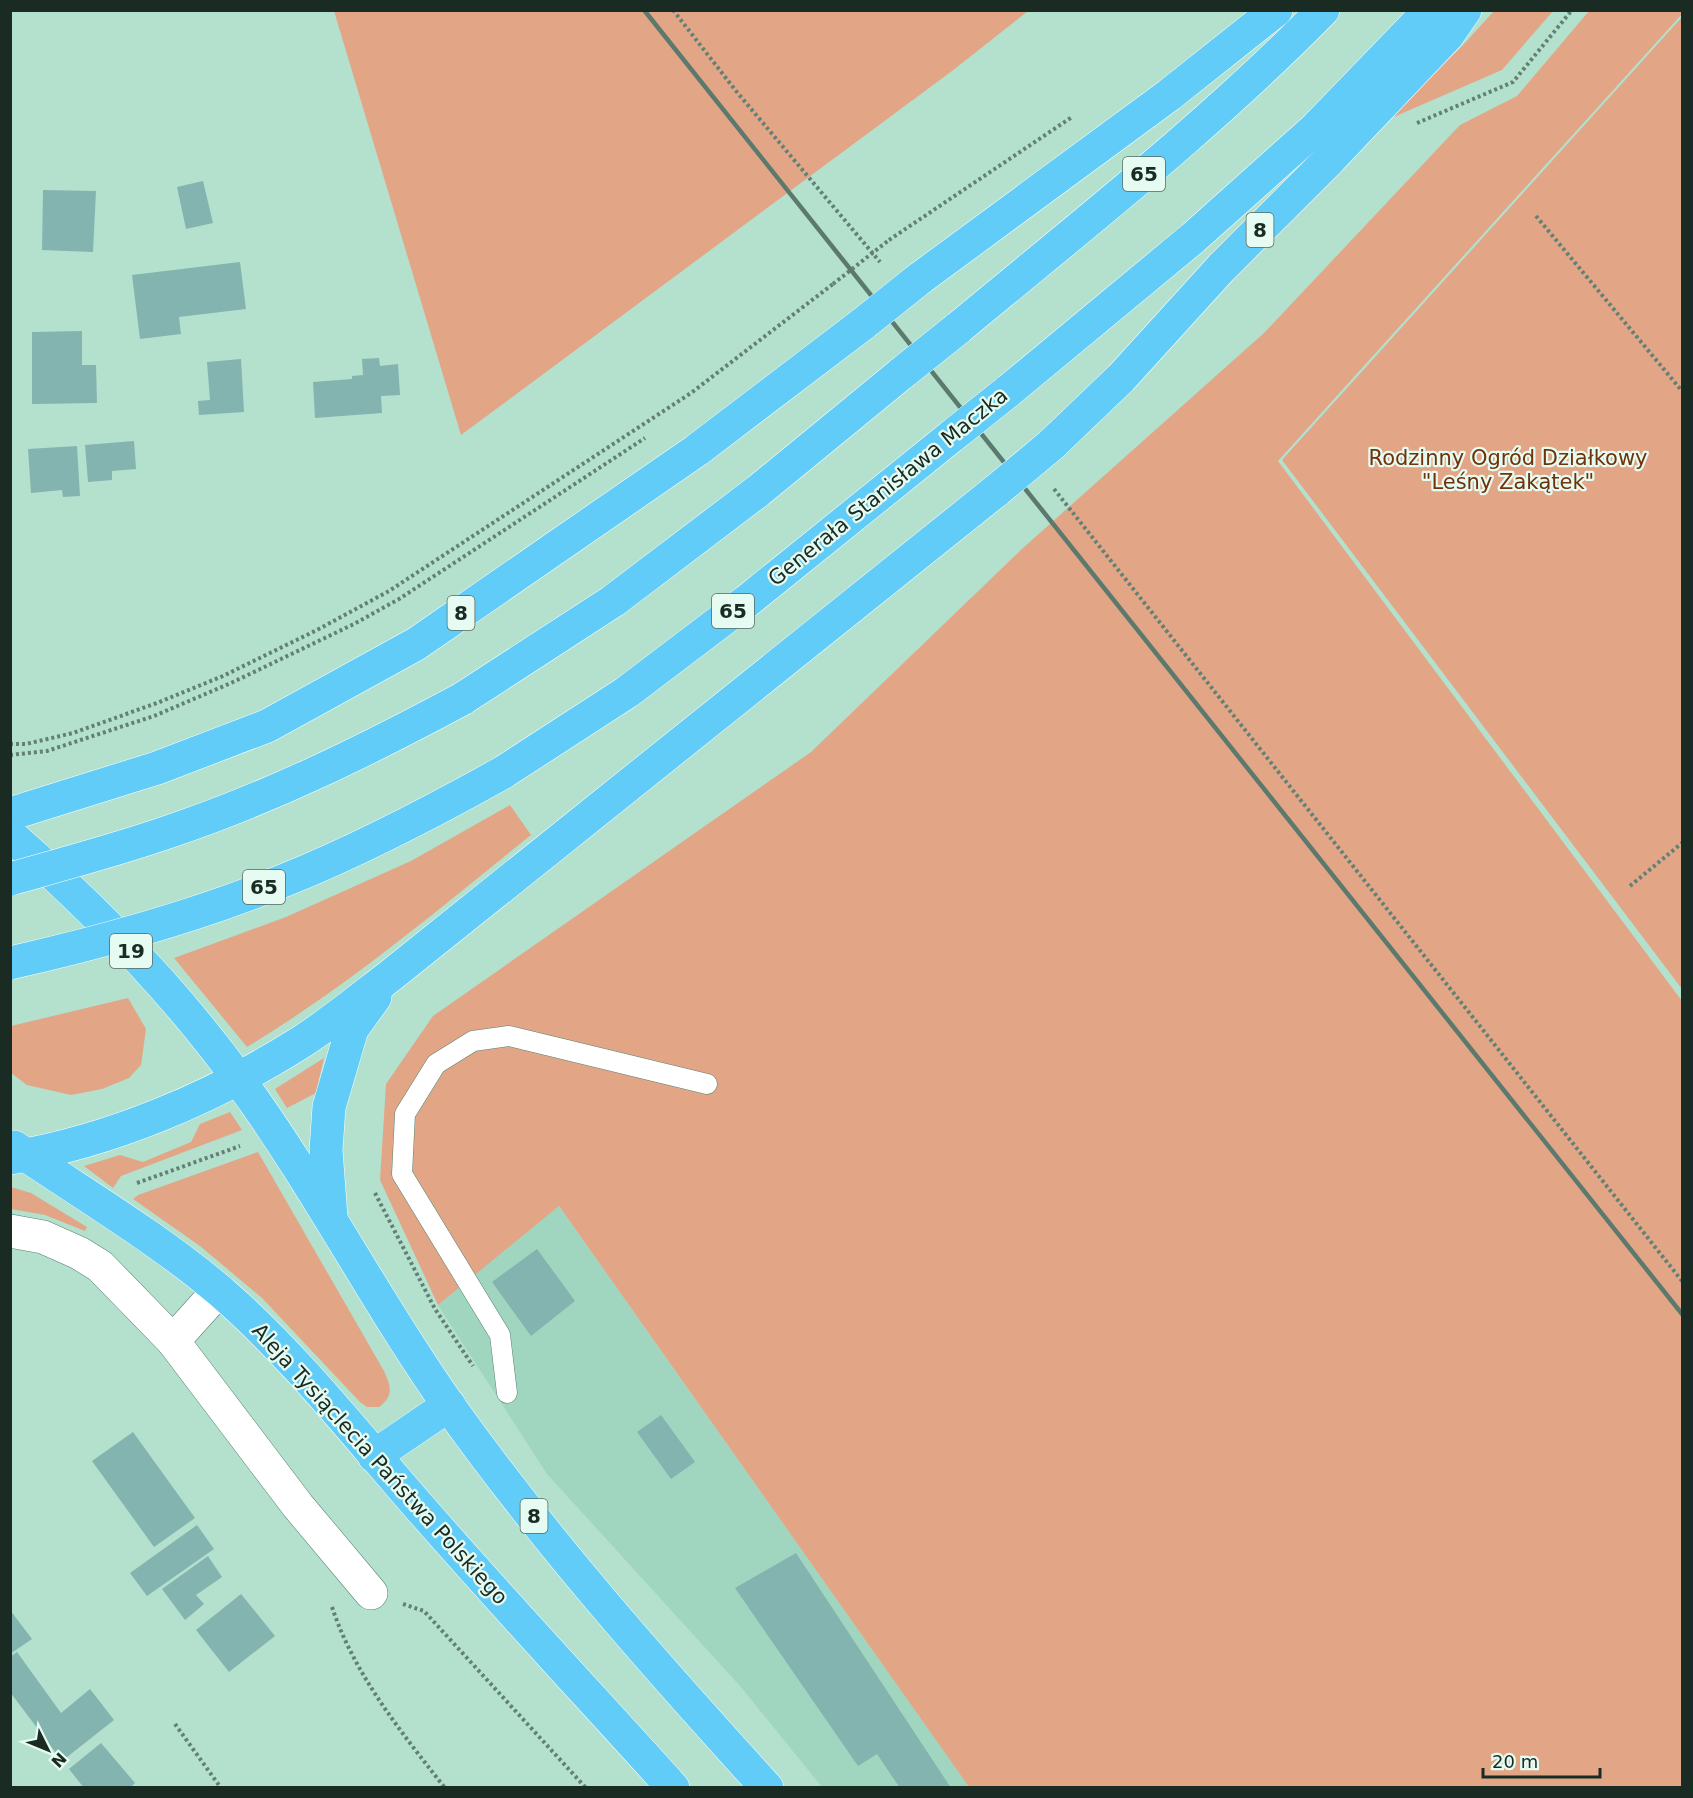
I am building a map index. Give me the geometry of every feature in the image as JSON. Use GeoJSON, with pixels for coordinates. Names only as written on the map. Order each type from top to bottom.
{"type":"FeatureCollection","features":[{"type":"Feature","properties":{"kind":"highway","name":"8"},"geometry":{"type":"LineString","coordinates":[[10,814],[157,768],[267,726],[416,644],[697,450],[919,279],[1169,95],[1276,10]]}},
{"type":"Feature","properties":{"kind":"highway","name":"65"},"geometry":{"type":"LineString","coordinates":[[10,879],[168,832],[275,791],[371,748],[462,699],[613,601],[758,491],[1149,170],[1323,10]]}},
{"type":"Feature","properties":{"kind":"highway","name":"Generała Stanisława Maczka"},"geometry":{"type":"LineString","coordinates":[[10,963],[168,921],[285,880],[413,822],[502,773],[627,692],[747,601],[1007,392],[1193,238],[1307,136],[1430,10]]}},
{"type":"Feature","properties":{"kind":"highway","name":"8"},"geometry":{"type":"LineString","coordinates":[[767,1788],[597,1595],[449,1405],[332,1221],[326,1150],[328,1107],[352,1029],[390,976],[1051,445],[1121,378],[1221,268],[1338,151],[1447,36],[1465,10]]}},
{"type":"Feature","properties":{"kind":"highway","name":"19"},"geometry":{"type":"LineString","coordinates":[[10,836],[88,906],[153,975],[238,1078],[332,1221]]}},
{"type":"Feature","properties":{"kind":"highway"},"geometry":{"type":"LineString","coordinates":[[16,1153],[121,1130],[238,1078],[299,1043],[390,976]]}},
{"type":"Feature","properties":{"kind":"highway","name":"Aleja Tysiąclecia Państwa Polskiego"},"geometry":{"type":"LineString","coordinates":[[16,1153],[110,1210],[219,1290],[313,1384],[374,1456],[673,1788]]}},
{"type":"Feature","properties":{"kind":"highway"},"geometry":{"type":"LineString","coordinates":[[374,1456],[449,1405]]}},
{"type":"Feature","properties":{"kind":"street"},"geometry":{"type":"LineString","coordinates":[[10,1231],[42,1237],[79,1253],[100,1266],[173,1341],[298,1506],[371,1593]]}},
{"type":"Feature","properties":{"kind":"street"},"geometry":{"type":"LineString","coordinates":[[173,1341],[219,1290]]}},
{"type":"Feature","properties":{"kind":"lane"},"geometry":{"type":"LineString","coordinates":[[507,1393],[500,1335],[402,1174],[405,1114],[436,1064],[473,1041],[509,1036],[707,1084]]}},
{"type":"Feature","properties":{"kind":"path"},"geometry":{"type":"LineString","coordinates":[[673,10],[736,91],[888,272]]}},
{"type":"Feature","properties":{"kind":"path"},"geometry":{"type":"LineString","coordinates":[[1406,128],[1513,82],[1572,10]]}},
{"type":"Feature","properties":{"kind":"path"},"geometry":{"type":"LineString","coordinates":[[10,744],[26,744],[73,733],[157,704],[223,676],[317,630],[389,591],[691,393],[889,240],[1078,113]]}},
{"type":"Feature","properties":{"kind":"path"},"geometry":{"type":"LineString","coordinates":[[1536,216],[1683,391]]}},
{"type":"Feature","properties":{"kind":"path"},"geometry":{"type":"LineString","coordinates":[[10,755],[47,751],[154,716],[231,683],[354,624],[399,599],[654,432]]}},
{"type":"Feature","properties":{"kind":"path"},"geometry":{"type":"LineString","coordinates":[[1052,486],[1683,1281]]}},
{"type":"Feature","properties":{"kind":"path"},"geometry":{"type":"LineString","coordinates":[[1630,886],[1683,843]]}},
{"type":"Feature","properties":{"kind":"path"},"geometry":{"type":"LineString","coordinates":[[372,1184],[435,1309],[478,1374]]}},
{"type":"Feature","properties":{"kind":"path"},"geometry":{"type":"LineString","coordinates":[[371,1593],[424,1611],[586,1788]]}},
{"type":"Feature","properties":{"kind":"path"},"geometry":{"type":"LineString","coordinates":[[331,1604],[342,1637],[387,1712],[446,1788]]}},
{"type":"Feature","properties":{"kind":"path"},"geometry":{"type":"LineString","coordinates":[[175,1724],[221,1788]]}},
{"type":"Feature","properties":{"kind":"shaded area"},"geometry":{"type":"Polygon","coordinates":[[[558,1205],[969,1787],[822,1787],[741,1687],[547,1474],[438,1305],[558,1205]]]}},
{"type":"Feature","properties":{"kind":"green space"},"geometry":{"type":"Polygon","coordinates":[[[334,10],[1028,11],[952,71],[461,435],[334,10]]]}},
{"type":"Feature","properties":{"kind":"green space"},"geometry":{"type":"Polygon","coordinates":[[[1494,11],[1553,11],[1502,70],[1389,119],[1464,44],[1494,11]]]}},
{"type":"Feature","properties":{"kind":"green space"},"geometry":{"type":"Polygon","coordinates":[[[1589,11],[1682,11],[1682,14],[1278,461],[1682,1001],[1682,1787],[969,1787],[559,1206],[438,1305],[380,1180],[386,1084],[433,1016],[811,752],[1023,548],[1264,333],[1460,125],[1517,96],[1589,11]]]}},
{"type":"Feature","properties":{"kind":"green space","name":"Rodzinny Ogród Działkowy \"Leśny Zakątek\""},"geometry":{"type":"Polygon","coordinates":[[[1682,17],[1682,989],[1282,460],[1682,17]]]}},
{"type":"Feature","properties":{"kind":"green space"},"geometry":{"type":"Polygon","coordinates":[[[510,805],[531,835],[357,973],[247,1047],[174,958],[286,917],[411,861],[510,805]]]}},
{"type":"Feature","properties":{"kind":"green space"},"geometry":{"type":"Polygon","coordinates":[[[128,998],[146,1029],[141,1065],[129,1078],[102,1089],[71,1095],[27,1085],[11,1073],[11,1026],[128,998]]]}},
{"type":"Feature","properties":{"kind":"green space"},"geometry":{"type":"Polygon","coordinates":[[[324,1058],[316,1093],[287,1108],[275,1089],[324,1058]]]}},
{"type":"Feature","properties":{"kind":"green space"},"geometry":{"type":"Polygon","coordinates":[[[230,1112],[242,1130],[121,1176],[113,1188],[84,1166],[120,1155],[143,1162],[191,1142],[200,1124],[230,1112]]]}},
{"type":"Feature","properties":{"kind":"green space"},"geometry":{"type":"Polygon","coordinates":[[[258,1152],[384,1371],[390,1390],[387,1399],[379,1407],[367,1407],[360,1402],[262,1298],[200,1246],[133,1199],[138,1195],[258,1152]]]}},
{"type":"Feature","properties":{"kind":"green space"},"geometry":{"type":"Polygon","coordinates":[[[11,1187],[31,1193],[87,1227],[85,1231],[45,1215],[11,1209],[11,1187]]]}},
{"type":"Feature","properties":{"kind":"building"},"geometry":{"type":"Polygon","coordinates":[[[203,181],[213,223],[186,229],[177,187],[203,181]]]}},
{"type":"Feature","properties":{"kind":"building"},"geometry":{"type":"Polygon","coordinates":[[[43,190],[96,191],[93,252],[42,250],[43,190]]]}},
{"type":"Feature","properties":{"kind":"building"},"geometry":{"type":"Polygon","coordinates":[[[240,262],[246,309],[179,317],[181,334],[140,339],[132,275],[240,262]]]}},
{"type":"Feature","properties":{"kind":"building"},"geometry":{"type":"Polygon","coordinates":[[[82,331],[82,365],[96,365],[97,403],[32,404],[32,332],[82,331]]]}},
{"type":"Feature","properties":{"kind":"building"},"geometry":{"type":"Polygon","coordinates":[[[379,358],[380,366],[398,364],[400,395],[381,396],[382,413],[315,418],[313,382],[352,379],[352,376],[363,375],[362,359],[379,358]]]}},
{"type":"Feature","properties":{"kind":"building"},"geometry":{"type":"Polygon","coordinates":[[[241,359],[244,412],[199,415],[198,401],[210,400],[207,362],[241,359]]]}},
{"type":"Feature","properties":{"kind":"building"},"geometry":{"type":"Polygon","coordinates":[[[134,441],[136,469],[112,471],[112,480],[88,482],[85,445],[134,441]]]}},
{"type":"Feature","properties":{"kind":"building"},"geometry":{"type":"Polygon","coordinates":[[[77,446],[80,496],[63,497],[62,490],[31,493],[28,449],[77,446]]]}},
{"type":"Feature","properties":{"kind":"building"},"geometry":{"type":"Polygon","coordinates":[[[537,1249],[575,1301],[531,1336],[492,1282],[537,1249]]]}},
{"type":"Feature","properties":{"kind":"building"},"geometry":{"type":"Polygon","coordinates":[[[661,1415],[695,1462],[671,1479],[637,1432],[661,1415]]]}},
{"type":"Feature","properties":{"kind":"building"},"geometry":{"type":"Polygon","coordinates":[[[133,1432],[195,1518],[154,1547],[92,1461],[133,1432]]]}},
{"type":"Feature","properties":{"kind":"building"},"geometry":{"type":"Polygon","coordinates":[[[197,1525],[214,1549],[147,1596],[130,1573],[197,1525]]]}},
{"type":"Feature","properties":{"kind":"building"},"geometry":{"type":"Polygon","coordinates":[[[796,1553],[951,1788],[900,1788],[877,1754],[858,1766],[735,1588],[796,1553]]]}},
{"type":"Feature","properties":{"kind":"building"},"geometry":{"type":"Polygon","coordinates":[[[208,1556],[222,1577],[196,1595],[204,1604],[185,1620],[162,1589],[208,1556]]]}},
{"type":"Feature","properties":{"kind":"building"},"geometry":{"type":"Polygon","coordinates":[[[241,1594],[275,1636],[229,1672],[196,1630],[241,1594]]]}},
{"type":"Feature","properties":{"kind":"building"},"geometry":{"type":"Polygon","coordinates":[[[10,1610],[32,1639],[10,1654],[10,1610]]]}},
{"type":"Feature","properties":{"kind":"building"},"geometry":{"type":"Polygon","coordinates":[[[17,1652],[61,1713],[90,1689],[114,1720],[62,1761],[10,1692],[10,1657],[17,1652]]]}},
{"type":"Feature","properties":{"kind":"building"},"geometry":{"type":"Polygon","coordinates":[[[101,1743],[135,1783],[130,1788],[84,1788],[69,1769],[101,1743]]]}},
{"type":"Feature","properties":{"kind":"railway"},"geometry":{"type":"LineString","coordinates":[[644,10],[1682,1314]]}}]}
